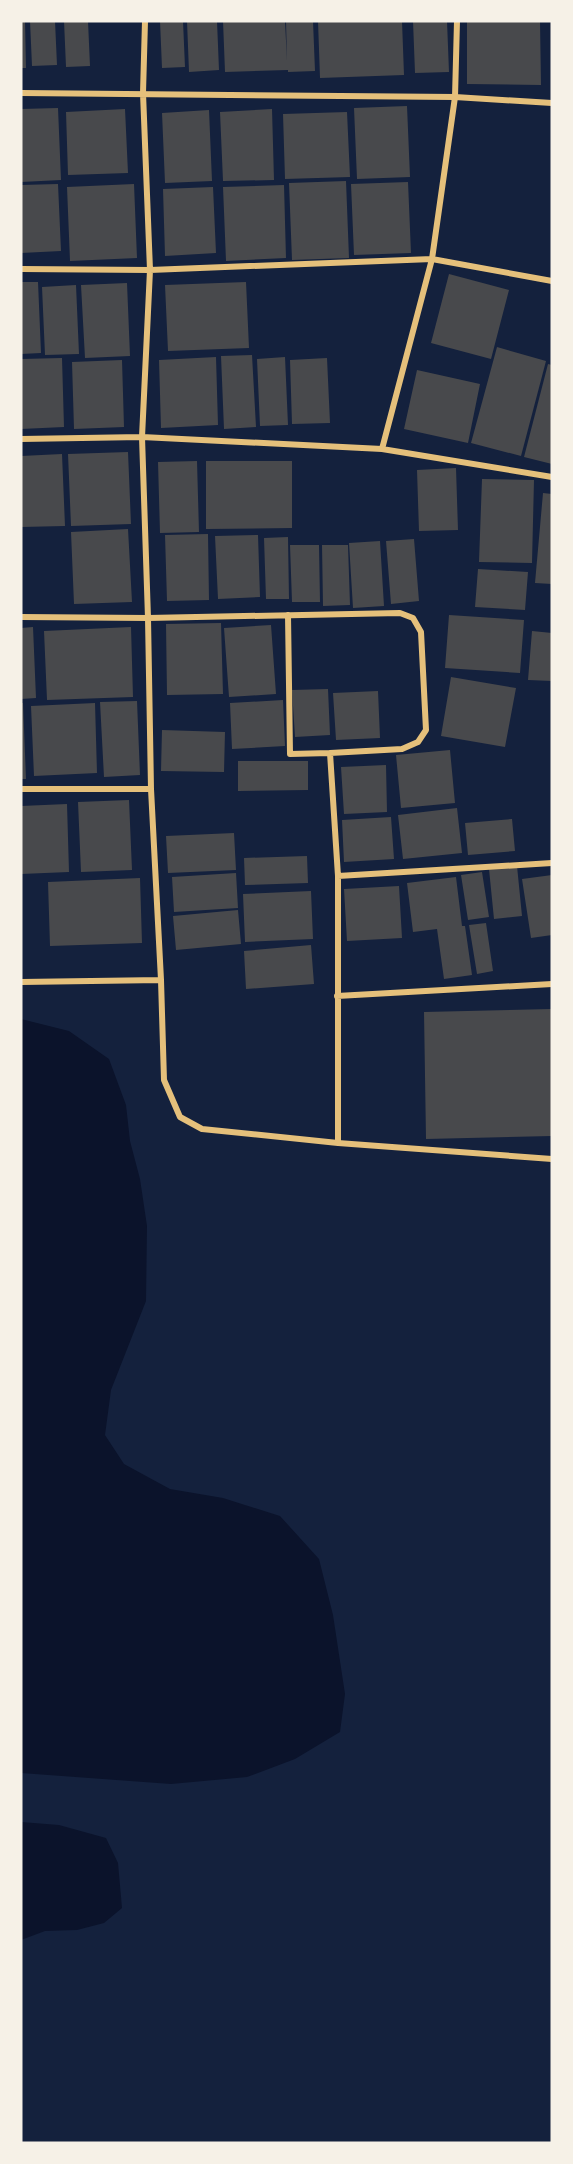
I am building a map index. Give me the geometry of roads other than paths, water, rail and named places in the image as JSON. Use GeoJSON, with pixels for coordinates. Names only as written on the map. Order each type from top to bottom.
{"type":"FeatureCollection","features":[{"type":"Feature","properties":{"kind":"street"},"geometry":{"type":"LineString","coordinates":[[145,21],[143,93],[150,270],[142,437],[151,789],[164,1080],[180,1116],[202,1129],[338,1143],[552,1159]]}},
{"type":"Feature","properties":{"kind":"street"},"geometry":{"type":"LineString","coordinates":[[382,449],[432,259],[455,97],[457,21]]}},
{"type":"Feature","properties":{"kind":"street"},"geometry":{"type":"LineString","coordinates":[[21,93],[455,97],[552,103]]}},
{"type":"Feature","properties":{"kind":"street"},"geometry":{"type":"LineString","coordinates":[[21,269],[150,270],[432,259],[552,281]]}},
{"type":"Feature","properties":{"kind":"street"},"geometry":{"type":"LineString","coordinates":[[21,439],[142,437],[382,449],[552,477]]}},
{"type":"Feature","properties":{"kind":"street"},"geometry":{"type":"LineString","coordinates":[[21,617],[148,618],[288,615],[400,613],[413,618],[421,632],[426,730],[418,742],[402,749],[290,754],[288,615]]}},
{"type":"Feature","properties":{"kind":"street"},"geometry":{"type":"LineString","coordinates":[[330,753],[338,876],[338,1143]]}},
{"type":"Feature","properties":{"kind":"street"},"geometry":{"type":"LineString","coordinates":[[21,789],[151,789]]}},
{"type":"Feature","properties":{"kind":"street"},"geometry":{"type":"LineString","coordinates":[[338,876],[552,863]]}},
{"type":"Feature","properties":{"kind":"street"},"geometry":{"type":"LineString","coordinates":[[21,982],[161,980]]}},
{"type":"Feature","properties":{"kind":"street"},"geometry":{"type":"LineString","coordinates":[[337,996],[552,984]]}},
{"type":"Feature","properties":{"kind":"water"},"geometry":{"type":"Polygon","coordinates":[[[21,1019],[69,1031],[109,1059],[126,1105],[130,1141],[140,1179],[147,1226],[146,1301],[111,1390],[105,1435],[124,1464],[170,1489],[223,1498],[280,1516],[319,1559],[333,1615],[345,1694],[340,1732],[295,1759],[247,1777],[171,1784],[21,1773],[21,1019]]]}},
{"type":"Feature","properties":{"kind":"water"},"geometry":{"type":"Polygon","coordinates":[[[21,1822],[59,1825],[106,1838],[118,1863],[122,1908],[104,1923],[77,1930],[45,1931],[21,1940],[21,1822]]]}}]}
